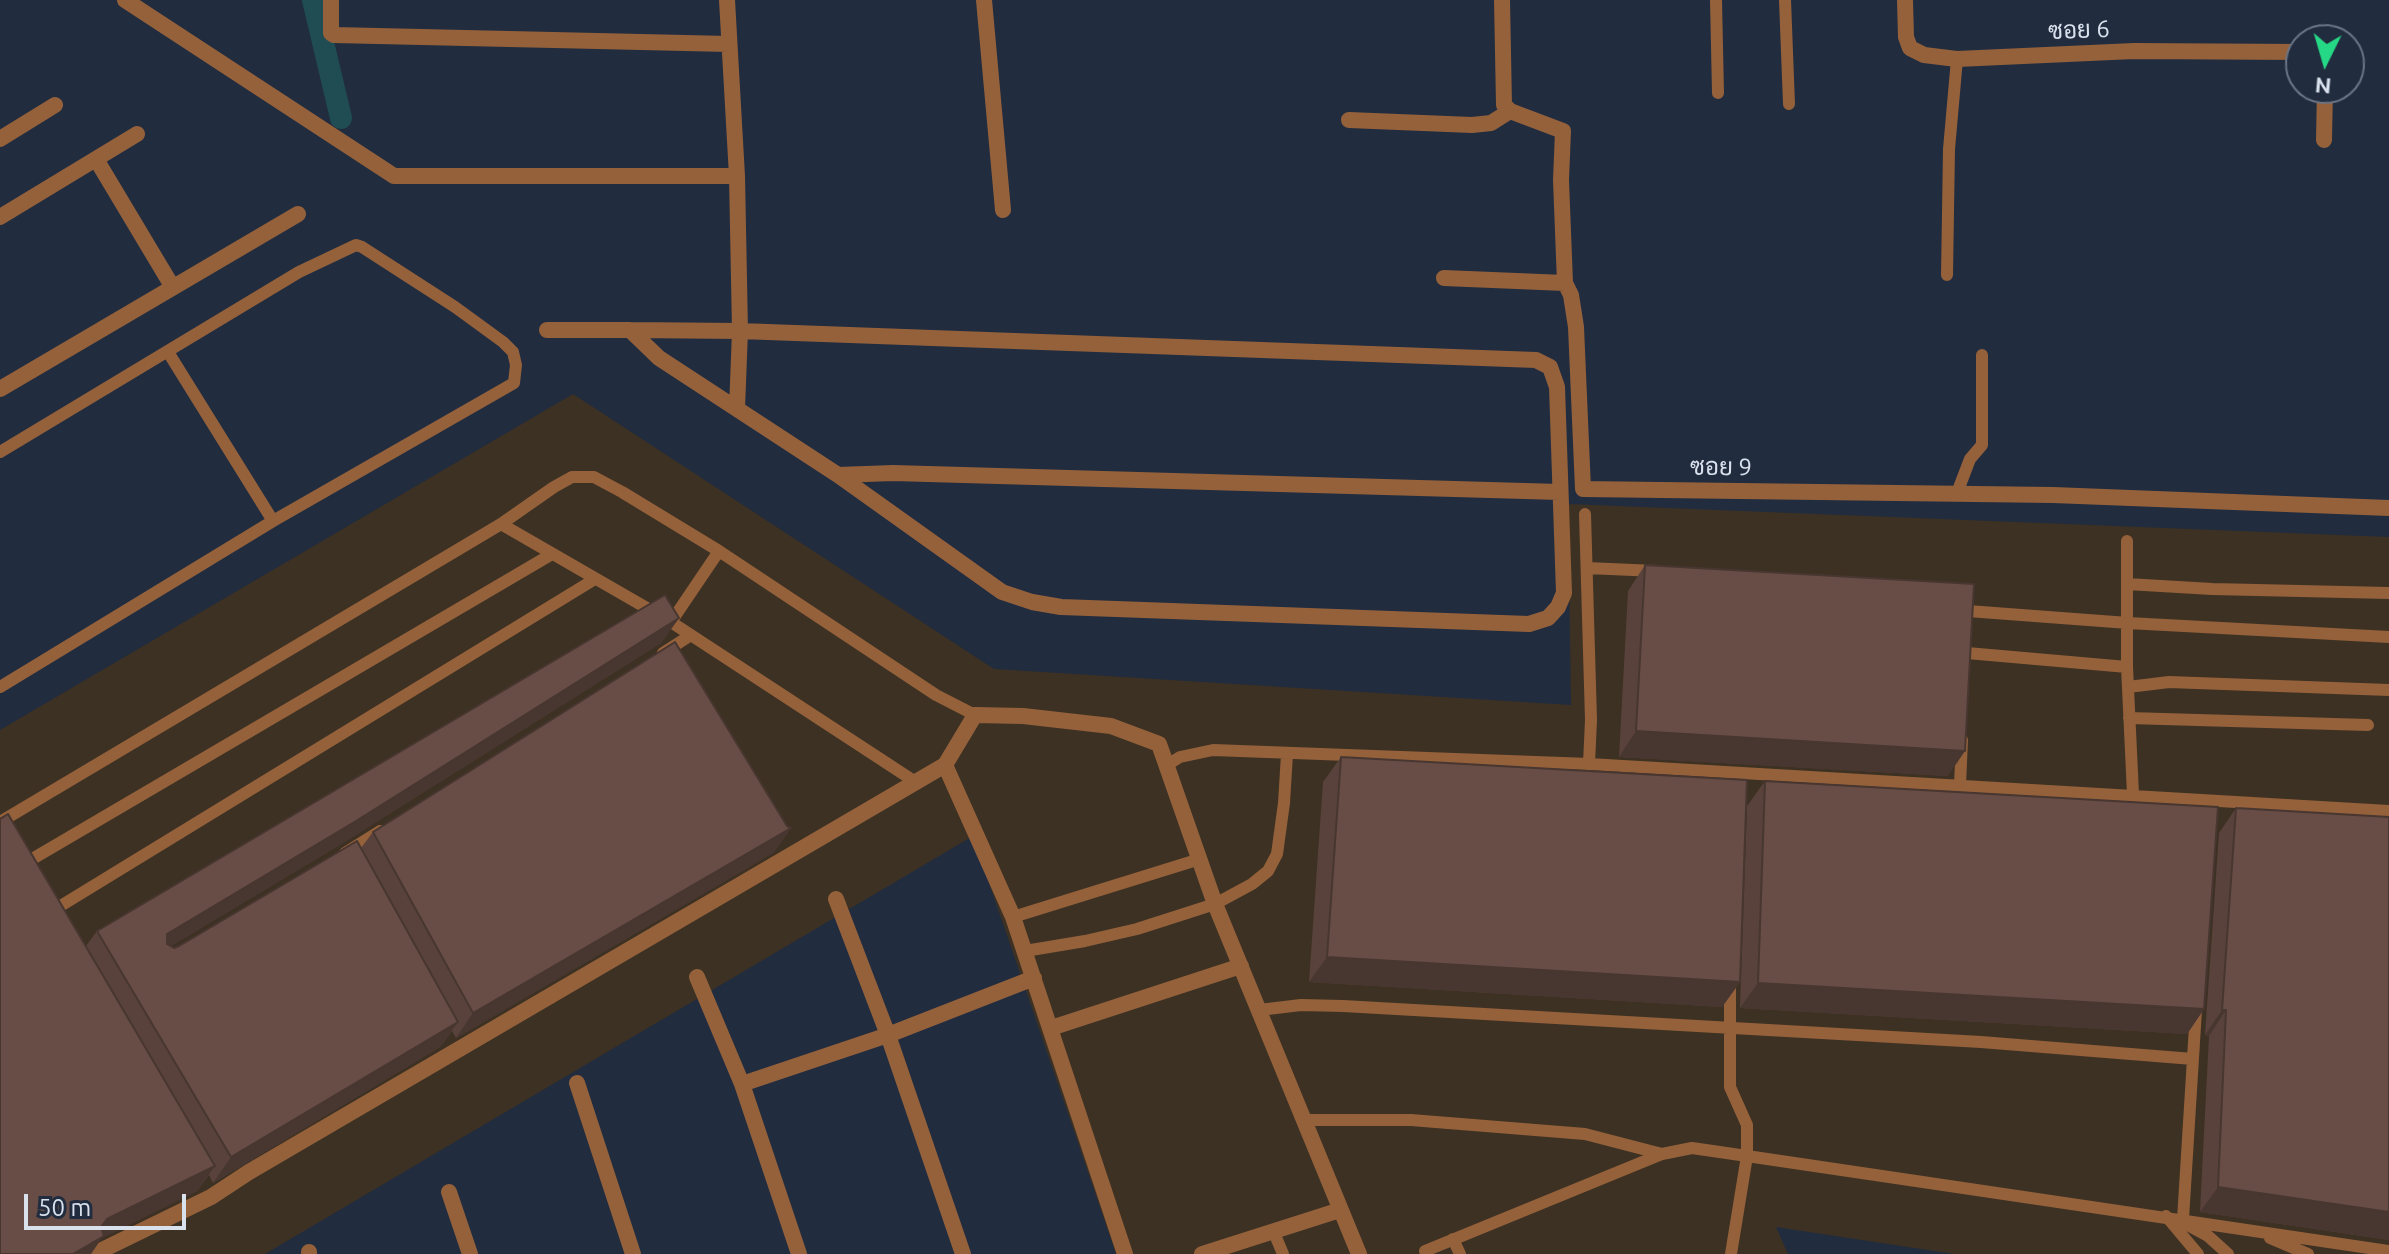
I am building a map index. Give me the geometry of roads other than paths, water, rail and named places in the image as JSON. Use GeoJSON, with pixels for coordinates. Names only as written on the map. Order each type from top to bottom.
{"type":"FeatureCollection","features":[{"type":"Feature","properties":{"kind":"street"},"geometry":{"type":"LineString","coordinates":[[125,0],[394,176],[737,176]]}},
{"type":"Feature","properties":{"kind":"street"},"geometry":{"type":"LineString","coordinates":[[331,0],[331,33],[334,35],[729,44]]}},
{"type":"Feature","properties":{"kind":"street"},"geometry":{"type":"LineString","coordinates":[[727,0],[737,176],[740,331],[737,409]]}},
{"type":"Feature","properties":{"kind":"street"},"geometry":{"type":"LineString","coordinates":[[984,0],[1003,210]]}},
{"type":"Feature","properties":{"kind":"street"},"geometry":{"type":"LineString","coordinates":[[1349,120],[1472,125],[1491,123],[1510,111],[1504,105],[1502,0]]}},
{"type":"Feature","properties":{"kind":"street","name":"ซอย 6"},"geometry":{"type":"LineString","coordinates":[[1905,0],[1906,37],[1910,48],[1924,55],[1957,59],[2134,51],[2285,52]]}},
{"type":"Feature","properties":{"kind":"street"},"geometry":{"type":"LineString","coordinates":[[2324,140],[2325,104]]}},
{"type":"Feature","properties":{"kind":"street"},"geometry":{"type":"LineString","coordinates":[[0,139],[55,105]]}},
{"type":"Feature","properties":{"kind":"street","name":"ซอย 9"},"geometry":{"type":"LineString","coordinates":[[1510,111],[1563,131],[1561,180],[1565,283],[1571,295],[1576,327],[1583,489],[1957,493],[2389,508]]}},
{"type":"Feature","properties":{"kind":"street"},"geometry":{"type":"LineString","coordinates":[[0,217],[137,134]]}},
{"type":"Feature","properties":{"kind":"street"},"geometry":{"type":"LineString","coordinates":[[96,159],[172,286]]}},
{"type":"Feature","properties":{"kind":"street"},"geometry":{"type":"LineString","coordinates":[[0,389],[298,214]]}},
{"type":"Feature","properties":{"kind":"street"},"geometry":{"type":"LineString","coordinates":[[1444,278],[1565,283]]}},
{"type":"Feature","properties":{"kind":"street"},"geometry":{"type":"LineString","coordinates":[[547,330],[630,330],[740,331],[1536,360],[1550,367],[1557,387],[1564,593],[1558,607],[1548,618],[1529,624],[1061,607],[1032,602],[1002,592],[838,475],[659,358],[630,330]]}},
{"type":"Feature","properties":{"kind":"street"},"geometry":{"type":"LineString","coordinates":[[838,475],[893,473],[1560,492]]}},
{"type":"Feature","properties":{"kind":"street"},"geometry":{"type":"LineString","coordinates":[[94,1254],[118,1249],[207,1190],[450,1045],[945,765],[975,715],[1023,716],[1111,726],[1159,744],[1215,904],[1359,1254]]}},
{"type":"Feature","properties":{"kind":"street"},"geometry":{"type":"LineString","coordinates":[[945,765],[1013,917],[1125,1254]]}},
{"type":"Feature","properties":{"kind":"street"},"geometry":{"type":"LineString","coordinates":[[836,899],[888,1035],[963,1254]]}},
{"type":"Feature","properties":{"kind":"street"},"geometry":{"type":"LineString","coordinates":[[1051,1028],[1241,966]]}},
{"type":"Feature","properties":{"kind":"street"},"geometry":{"type":"LineString","coordinates":[[697,977],[742,1084],[799,1254]]}},
{"type":"Feature","properties":{"kind":"street"},"geometry":{"type":"LineString","coordinates":[[742,1084],[888,1035],[1034,978]]}},
{"type":"Feature","properties":{"kind":"street"},"geometry":{"type":"LineString","coordinates":[[577,1083],[633,1254]]}},
{"type":"Feature","properties":{"kind":"street"},"geometry":{"type":"LineString","coordinates":[[449,1192],[470,1254]]}},
{"type":"Feature","properties":{"kind":"street"},"geometry":{"type":"LineString","coordinates":[[1202,1254],[1225,1250],[1273,1230],[1340,1210]]}},
{"type":"Feature","properties":{"kind":"lane"},"geometry":{"type":"LineString","coordinates":[[1716,0],[1718,93]]}},
{"type":"Feature","properties":{"kind":"lane"},"geometry":{"type":"LineString","coordinates":[[1785,0],[1789,104]]}},
{"type":"Feature","properties":{"kind":"lane"},"geometry":{"type":"LineString","coordinates":[[1947,275],[1949,149],[1957,59]]}},
{"type":"Feature","properties":{"kind":"lane"},"geometry":{"type":"LineString","coordinates":[[0,452],[299,272],[356,245],[455,307],[513,352],[517,375],[514,383],[273,521],[0,687]]}},
{"type":"Feature","properties":{"kind":"lane"},"geometry":{"type":"LineString","coordinates":[[168,352],[273,521]]}},
{"type":"Feature","properties":{"kind":"lane"},"geometry":{"type":"LineString","coordinates":[[1957,493],[1970,459],[1982,445],[1982,355]]}},
{"type":"Feature","properties":{"kind":"lane"},"geometry":{"type":"LineString","coordinates":[[7,839],[0,823],[501,524],[572,477],[594,477],[719,551],[936,695],[975,715]]}},
{"type":"Feature","properties":{"kind":"lane"},"geometry":{"type":"LineString","coordinates":[[1585,514],[1591,720],[1589,764]]}},
{"type":"Feature","properties":{"kind":"lane"},"geometry":{"type":"LineString","coordinates":[[501,524],[671,622],[914,781]]}},
{"type":"Feature","properties":{"kind":"lane"},"geometry":{"type":"LineString","coordinates":[[2127,541],[2127,667],[2133,794]]}},
{"type":"Feature","properties":{"kind":"lane"},"geometry":{"type":"LineString","coordinates":[[671,622],[719,551]]}},
{"type":"Feature","properties":{"kind":"lane"},"geometry":{"type":"LineString","coordinates":[[14,852],[25,872],[552,554]]}},
{"type":"Feature","properties":{"kind":"lane"},"geometry":{"type":"LineString","coordinates":[[1587,568],[1663,571]]}},
{"type":"Feature","properties":{"kind":"lane"},"geometry":{"type":"LineString","coordinates":[[54,928],[44,908],[595,579]]}},
{"type":"Feature","properties":{"kind":"lane"},"geometry":{"type":"LineString","coordinates":[[2127,584],[2389,593]]}},
{"type":"Feature","properties":{"kind":"lane"},"geometry":{"type":"LineString","coordinates":[[1961,595],[1968,611],[1968,625]]}},
{"type":"Feature","properties":{"kind":"lane"},"geometry":{"type":"LineString","coordinates":[[1968,611],[2389,637]]}},
{"type":"Feature","properties":{"kind":"lane"},"geometry":{"type":"LineString","coordinates":[[646,663],[691,635]]}},
{"type":"Feature","properties":{"kind":"lane"},"geometry":{"type":"LineString","coordinates":[[1966,667],[1968,639]]}},
{"type":"Feature","properties":{"kind":"lane"},"geometry":{"type":"LineString","coordinates":[[1967,653],[2127,667]]}},
{"type":"Feature","properties":{"kind":"lane"},"geometry":{"type":"LineString","coordinates":[[660,655],[668,668]]}},
{"type":"Feature","properties":{"kind":"lane"},"geometry":{"type":"LineString","coordinates":[[2128,687],[2169,682],[2389,690]]}},
{"type":"Feature","properties":{"kind":"lane"},"geometry":{"type":"LineString","coordinates":[[2129,718],[2368,725]]}},
{"type":"Feature","properties":{"kind":"lane"},"geometry":{"type":"LineString","coordinates":[[1960,785],[1963,726]]}},
{"type":"Feature","properties":{"kind":"lane"},"geometry":{"type":"LineString","coordinates":[[1167,765],[1180,757],[1213,750],[1589,764],[2389,811]]}},
{"type":"Feature","properties":{"kind":"lane"},"geometry":{"type":"LineString","coordinates":[[1025,951],[1137,929],[1215,904],[1252,884],[1268,871],[1277,854],[1287,754]]}},
{"type":"Feature","properties":{"kind":"lane"},"geometry":{"type":"LineString","coordinates":[[1738,787],[1739,772]]}},
{"type":"Feature","properties":{"kind":"lane"},"geometry":{"type":"LineString","coordinates":[[2211,814],[2212,799]]}},
{"type":"Feature","properties":{"kind":"lane"},"geometry":{"type":"LineString","coordinates":[[330,862],[396,821]]}},
{"type":"Feature","properties":{"kind":"lane"},"geometry":{"type":"LineString","coordinates":[[343,854],[351,867]]}},
{"type":"Feature","properties":{"kind":"lane"},"geometry":{"type":"LineString","coordinates":[[1013,917],[1200,859]]}},
{"type":"Feature","properties":{"kind":"lane"},"geometry":{"type":"LineString","coordinates":[[1731,966],[1730,1087],[1747,1125],[1747,1156],[1731,1254]]}},
{"type":"Feature","properties":{"kind":"lane"},"geometry":{"type":"LineString","coordinates":[[2183,1219],[2197,993]]}},
{"type":"Feature","properties":{"kind":"lane"},"geometry":{"type":"LineString","coordinates":[[1259,1010],[1301,1005],[1343,1006],[1981,1042],[2193,1059]]}},
{"type":"Feature","properties":{"kind":"lane"},"geometry":{"type":"LineString","coordinates":[[1304,1120],[1411,1120],[1585,1134],[1662,1154]]}},
{"type":"Feature","properties":{"kind":"lane"},"geometry":{"type":"LineString","coordinates":[[1425,1251],[1662,1154],[1692,1148],[1763,1156],[2389,1251]]}},
{"type":"Feature","properties":{"kind":"lane"},"geometry":{"type":"LineString","coordinates":[[2166,1216],[2198,1254]]}},
{"type":"Feature","properties":{"kind":"lane"},"geometry":{"type":"LineString","coordinates":[[2166,1216],[2202,1232],[2228,1254]]}},
{"type":"Feature","properties":{"kind":"lane"},"geometry":{"type":"LineString","coordinates":[[2240,1228],[2308,1254]]}},
{"type":"Feature","properties":{"kind":"lane"},"geometry":{"type":"LineString","coordinates":[[1273,1230],[1283,1254]]}},
{"type":"Feature","properties":{"kind":"lane"},"geometry":{"type":"LineString","coordinates":[[1453,1239],[1460,1254]]}},
{"type":"Feature","properties":{"kind":"waterway"},"geometry":{"type":"LineString","coordinates":[[313,0],[341,118]]}}]}
